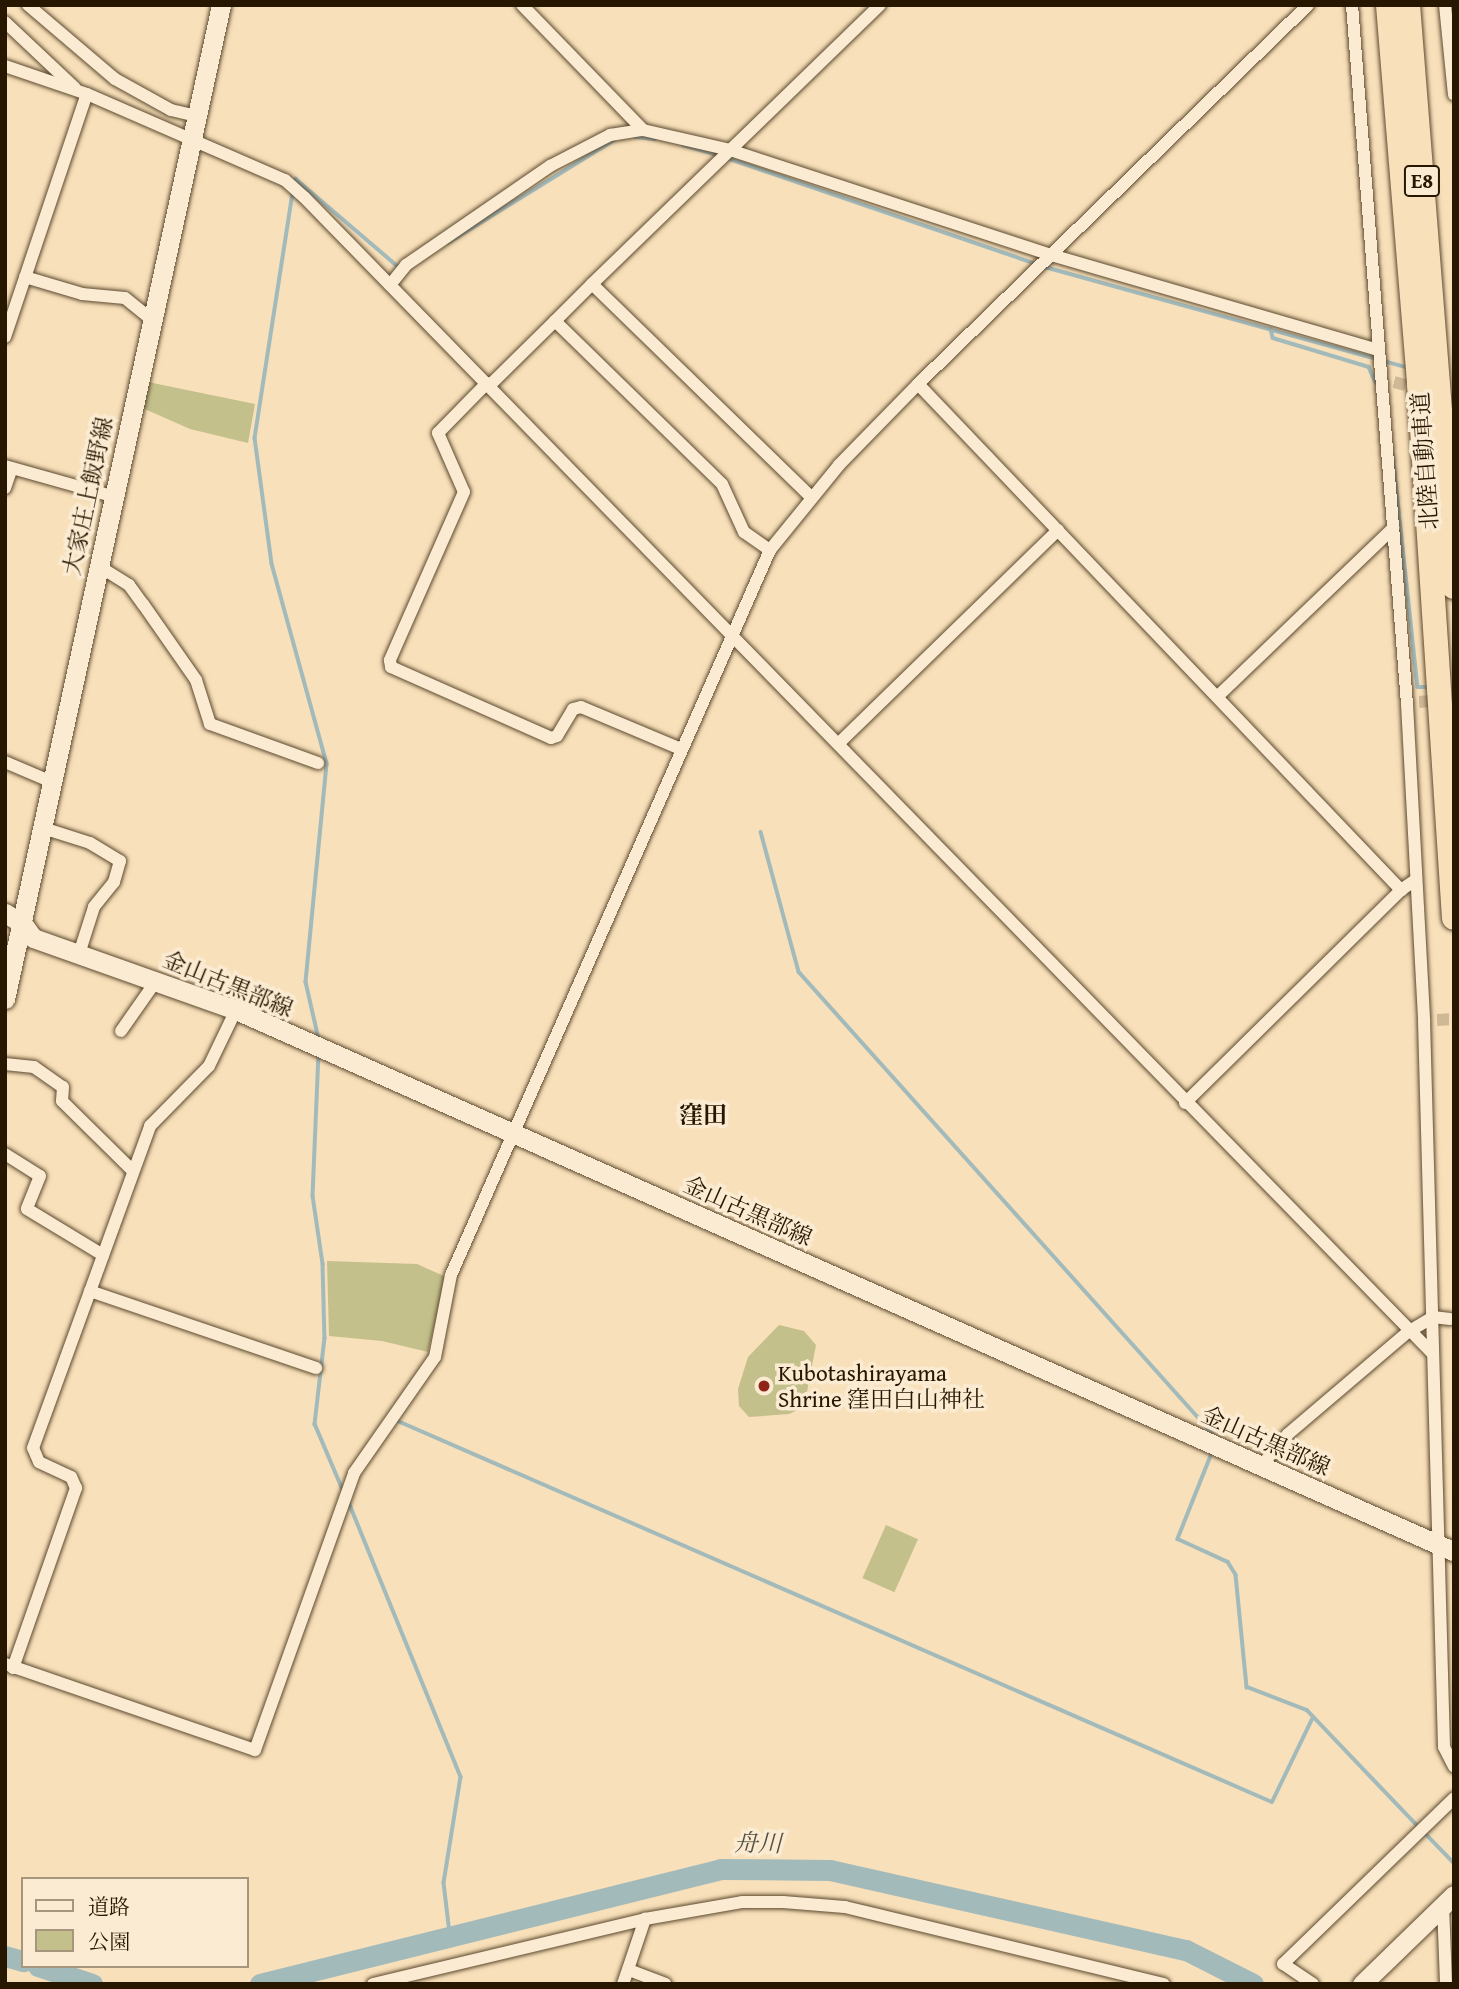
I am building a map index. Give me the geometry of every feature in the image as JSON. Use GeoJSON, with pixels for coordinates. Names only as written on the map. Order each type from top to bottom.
{"type":"FeatureCollection","features":[{"type":"Feature","properties":{"kind":"highway","name":"北陸自動車道"},"geometry":{"type":"LineString","coordinates":[[1388,5],[1427,355]]}},
{"type":"Feature","properties":{"kind":"highway","name":"北陸自動車道"},"geometry":{"type":"LineString","coordinates":[[1408,5],[1454,918]]}},
{"type":"Feature","properties":{"kind":"highway","name":"北陸自動車道"},"geometry":{"type":"LineString","coordinates":[[1429,386],[1454,587]]}},
{"type":"Feature","properties":{"kind":"main road","name":"大家庄上飯野線"},"geometry":{"type":"LineString","coordinates":[[5,999],[97,565],[221,5]]}},
{"type":"Feature","properties":{"kind":"main road","name":"金山古黒部線"},"geometry":{"type":"LineString","coordinates":[[5,913],[23,924],[33,938],[236,1010],[1446,1547]]}},
{"type":"Feature","properties":{"kind":"main road"},"geometry":{"type":"LineString","coordinates":[[1362,1984],[1448,1900]]}},
{"type":"Feature","properties":{"kind":"street"},"geometry":{"type":"LineString","coordinates":[[28,5],[115,79],[285,180],[731,633],[1408,1332],[1432,1353]]}},
{"type":"Feature","properties":{"kind":"street"},"geometry":{"type":"LineString","coordinates":[[522,5],[643,130]]}},
{"type":"Feature","properties":{"kind":"street"},"geometry":{"type":"LineString","coordinates":[[681,749],[581,707],[572,709],[557,736],[551,738],[391,667],[390,660],[464,492],[438,433],[880,5]]}},
{"type":"Feature","properties":{"kind":"street"},"geometry":{"type":"LineString","coordinates":[[236,1010],[209,1066],[150,1126],[33,1448],[38,1462],[71,1477],[76,1488],[9,1666],[255,1750],[354,1473],[435,1357],[450,1275],[731,633],[770,550],[811,497],[918,384],[1308,5]]}},
{"type":"Feature","properties":{"kind":"street"},"geometry":{"type":"LineString","coordinates":[[1352,5],[1379,350],[1388,381],[1393,528],[1413,703],[1414,881],[1430,1021],[1426,1219],[1433,1317],[1432,1353],[1446,1547],[1444,1747],[1454,1766]]}},
{"type":"Feature","properties":{"kind":"street"},"geometry":{"type":"LineString","coordinates":[[1445,5],[1454,94]]}},
{"type":"Feature","properties":{"kind":"street"},"geometry":{"type":"LineString","coordinates":[[5,22],[82,92]]}},
{"type":"Feature","properties":{"kind":"street"},"geometry":{"type":"LineString","coordinates":[[5,66],[195,125]]}},
{"type":"Feature","properties":{"kind":"street"},"geometry":{"type":"LineString","coordinates":[[5,337],[82,92]]}},
{"type":"Feature","properties":{"kind":"street"},"geometry":{"type":"LineString","coordinates":[[390,285],[406,265],[550,166],[610,135],[643,130],[730,150],[1051,255],[1379,350]]}},
{"type":"Feature","properties":{"kind":"street"},"geometry":{"type":"LineString","coordinates":[[25,277],[82,294],[125,298],[152,320]]}},
{"type":"Feature","properties":{"kind":"street"},"geometry":{"type":"LineString","coordinates":[[592,284],[811,497]]}},
{"type":"Feature","properties":{"kind":"street"},"geometry":{"type":"LineString","coordinates":[[555,321],[722,484],[744,532],[770,550]]}},
{"type":"Feature","properties":{"kind":"street"},"geometry":{"type":"LineString","coordinates":[[918,384],[1401,890]]}},
{"type":"Feature","properties":{"kind":"street"},"geometry":{"type":"LineString","coordinates":[[5,488],[9,467],[112,496]]}},
{"type":"Feature","properties":{"kind":"street"},"geometry":{"type":"LineString","coordinates":[[1218,696],[1393,528]]}},
{"type":"Feature","properties":{"kind":"street"},"geometry":{"type":"LineString","coordinates":[[838,744],[1058,530]]}},
{"type":"Feature","properties":{"kind":"street"},"geometry":{"type":"LineString","coordinates":[[97,565],[129,584],[196,680],[210,724],[318,763]]}},
{"type":"Feature","properties":{"kind":"street"},"geometry":{"type":"LineString","coordinates":[[5,762],[52,782]]}},
{"type":"Feature","properties":{"kind":"street"},"geometry":{"type":"LineString","coordinates":[[43,828],[90,843],[120,861],[114,882],[94,907],[79,954]]}},
{"type":"Feature","properties":{"kind":"street"},"geometry":{"type":"LineString","coordinates":[[1185,1103],[1401,890],[1414,881]]}},
{"type":"Feature","properties":{"kind":"street"},"geometry":{"type":"LineString","coordinates":[[121,1031],[156,981]]}},
{"type":"Feature","properties":{"kind":"street"},"geometry":{"type":"LineString","coordinates":[[5,1064],[34,1067],[63,1087],[62,1101],[134,1171]]}},
{"type":"Feature","properties":{"kind":"street"},"geometry":{"type":"LineString","coordinates":[[5,1154],[40,1176],[27,1209],[103,1255]]}},
{"type":"Feature","properties":{"kind":"street"},"geometry":{"type":"LineString","coordinates":[[90,1291],[316,1368]]}},
{"type":"Feature","properties":{"kind":"street"},"geometry":{"type":"LineString","coordinates":[[1262,1465],[1289,1434],[1408,1332],[1433,1317],[1450,1319]]}},
{"type":"Feature","properties":{"kind":"street"},"geometry":{"type":"LineString","coordinates":[[1313,1984],[1283,1964],[1454,1798]]}},
{"type":"Feature","properties":{"kind":"street"},"geometry":{"type":"LineString","coordinates":[[1446,1984],[1448,1900]]}},
{"type":"Feature","properties":{"kind":"street"},"geometry":{"type":"LineString","coordinates":[[373,1984],[645,1919],[742,1902],[845,1907],[1164,1984]]}},
{"type":"Feature","properties":{"kind":"street"},"geometry":{"type":"LineString","coordinates":[[624,1984],[645,1919]]}},
{"type":"Feature","properties":{"kind":"street"},"geometry":{"type":"LineString","coordinates":[[629,1970],[665,1984]]}},
{"type":"Feature","properties":{"kind":"green space"},"geometry":{"type":"Polygon","coordinates":[[[143,381],[255,404],[248,443],[190,429],[138,406],[143,381]]]}},
{"type":"Feature","properties":{"kind":"green space"},"geometry":{"type":"Polygon","coordinates":[[[327,1261],[417,1264],[446,1277],[428,1352],[382,1341],[329,1336],[327,1261]]]}},
{"type":"Feature","properties":{"kind":"green space"},"geometry":{"type":"Polygon","coordinates":[[[779,1325],[804,1331],[816,1345],[804,1407],[789,1414],[749,1417],[739,1406],[738,1389],[748,1357],[779,1325]]]}},
{"type":"Feature","properties":{"kind":"green space"},"geometry":{"type":"Polygon","coordinates":[[[886,1525],[918,1539],[894,1592],[862,1578],[886,1525]]]}},
{"type":"Feature","properties":{"kind":"waterway"},"geometry":{"type":"LineString","coordinates":[[635,137],[655,139]]}},
{"type":"Feature","properties":{"kind":"waterway"},"geometry":{"type":"LineString","coordinates":[[448,243],[614,140]]}},
{"type":"Feature","properties":{"kind":"waterway"},"geometry":{"type":"LineString","coordinates":[[683,145],[719,155]]}},
{"type":"Feature","properties":{"kind":"waterway"},"geometry":{"type":"LineString","coordinates":[[727,158],[1037,264]]}},
{"type":"Feature","properties":{"kind":"waterway"},"geometry":{"type":"LineString","coordinates":[[295,185],[296,179],[400,268]]}},
{"type":"Feature","properties":{"kind":"waterway"},"geometry":{"type":"LineString","coordinates":[[293,193],[255,438],[272,564],[327,764],[306,982],[319,1039]]}},
{"type":"Feature","properties":{"kind":"waterway"},"geometry":{"type":"LineString","coordinates":[[1045,267],[1408,368]]}},
{"type":"Feature","properties":{"kind":"waterway"},"geometry":{"type":"LineString","coordinates":[[1271,329],[1273,338],[1369,367],[1376,383]]}},
{"type":"Feature","properties":{"kind":"waterway"},"geometry":{"type":"LineString","coordinates":[[1393,454],[1418,687],[1431,687]]}},
{"type":"Feature","properties":{"kind":"waterway"},"geometry":{"type":"LineString","coordinates":[[761,832],[799,972],[1214,1435]]}},
{"type":"Feature","properties":{"kind":"waterway"},"geometry":{"type":"LineString","coordinates":[[319,1053],[313,1196],[323,1264],[325,1338],[315,1424],[343,1490]]}},
{"type":"Feature","properties":{"kind":"waterway"},"geometry":{"type":"LineString","coordinates":[[398,1421],[1272,1802],[1313,1717]]}},
{"type":"Feature","properties":{"kind":"waterway"},"geometry":{"type":"LineString","coordinates":[[1213,1451],[1178,1539],[1228,1562],[1236,1575],[1247,1687],[1307,1710],[1418,1826]]}},
{"type":"Feature","properties":{"kind":"waterway"},"geometry":{"type":"LineString","coordinates":[[348,1500],[461,1777],[444,1883],[450,1933]]}},
{"type":"Feature","properties":{"kind":"waterway"},"geometry":{"type":"LineString","coordinates":[[1424,1832],[1454,1863]]}},
{"type":"Feature","properties":{"kind":"waterway","name":"舟川"},"geometry":{"type":"LineString","coordinates":[[260,1984],[721,1869],[830,1870],[1186,1950],[1253,1984]]}},
{"type":"Feature","properties":{"kind":"waterway","name":"舟川"},"geometry":{"type":"LineString","coordinates":[[5,1956],[21,1960]]}},
{"type":"Feature","properties":{"kind":"waterway","name":"舟川"},"geometry":{"type":"LineString","coordinates":[[44,1968],[92,1984]]}},
{"type":"Feature","properties":{"kind":"tunnel"},"geometry":{"type":"LineString","coordinates":[[1394,382],[1454,398]]}},
{"type":"Feature","properties":{"kind":"tunnel"},"geometry":{"type":"LineString","coordinates":[[1419,702],[1454,699]]}},
{"type":"Feature","properties":{"kind":"tunnel"},"geometry":{"type":"LineString","coordinates":[[1437,1020],[1454,1019]]}},
{"type":"Feature","properties":{"kind":"place","name":"Kubotashirayama Shrine 窪田白山神社"},"geometry":{"type":"Point","coordinates":[764,1386]}},
{"type":"Feature","properties":{"kind":"district","name":"窪田"},"geometry":{"type":"Point","coordinates":[703,1115]}}]}
